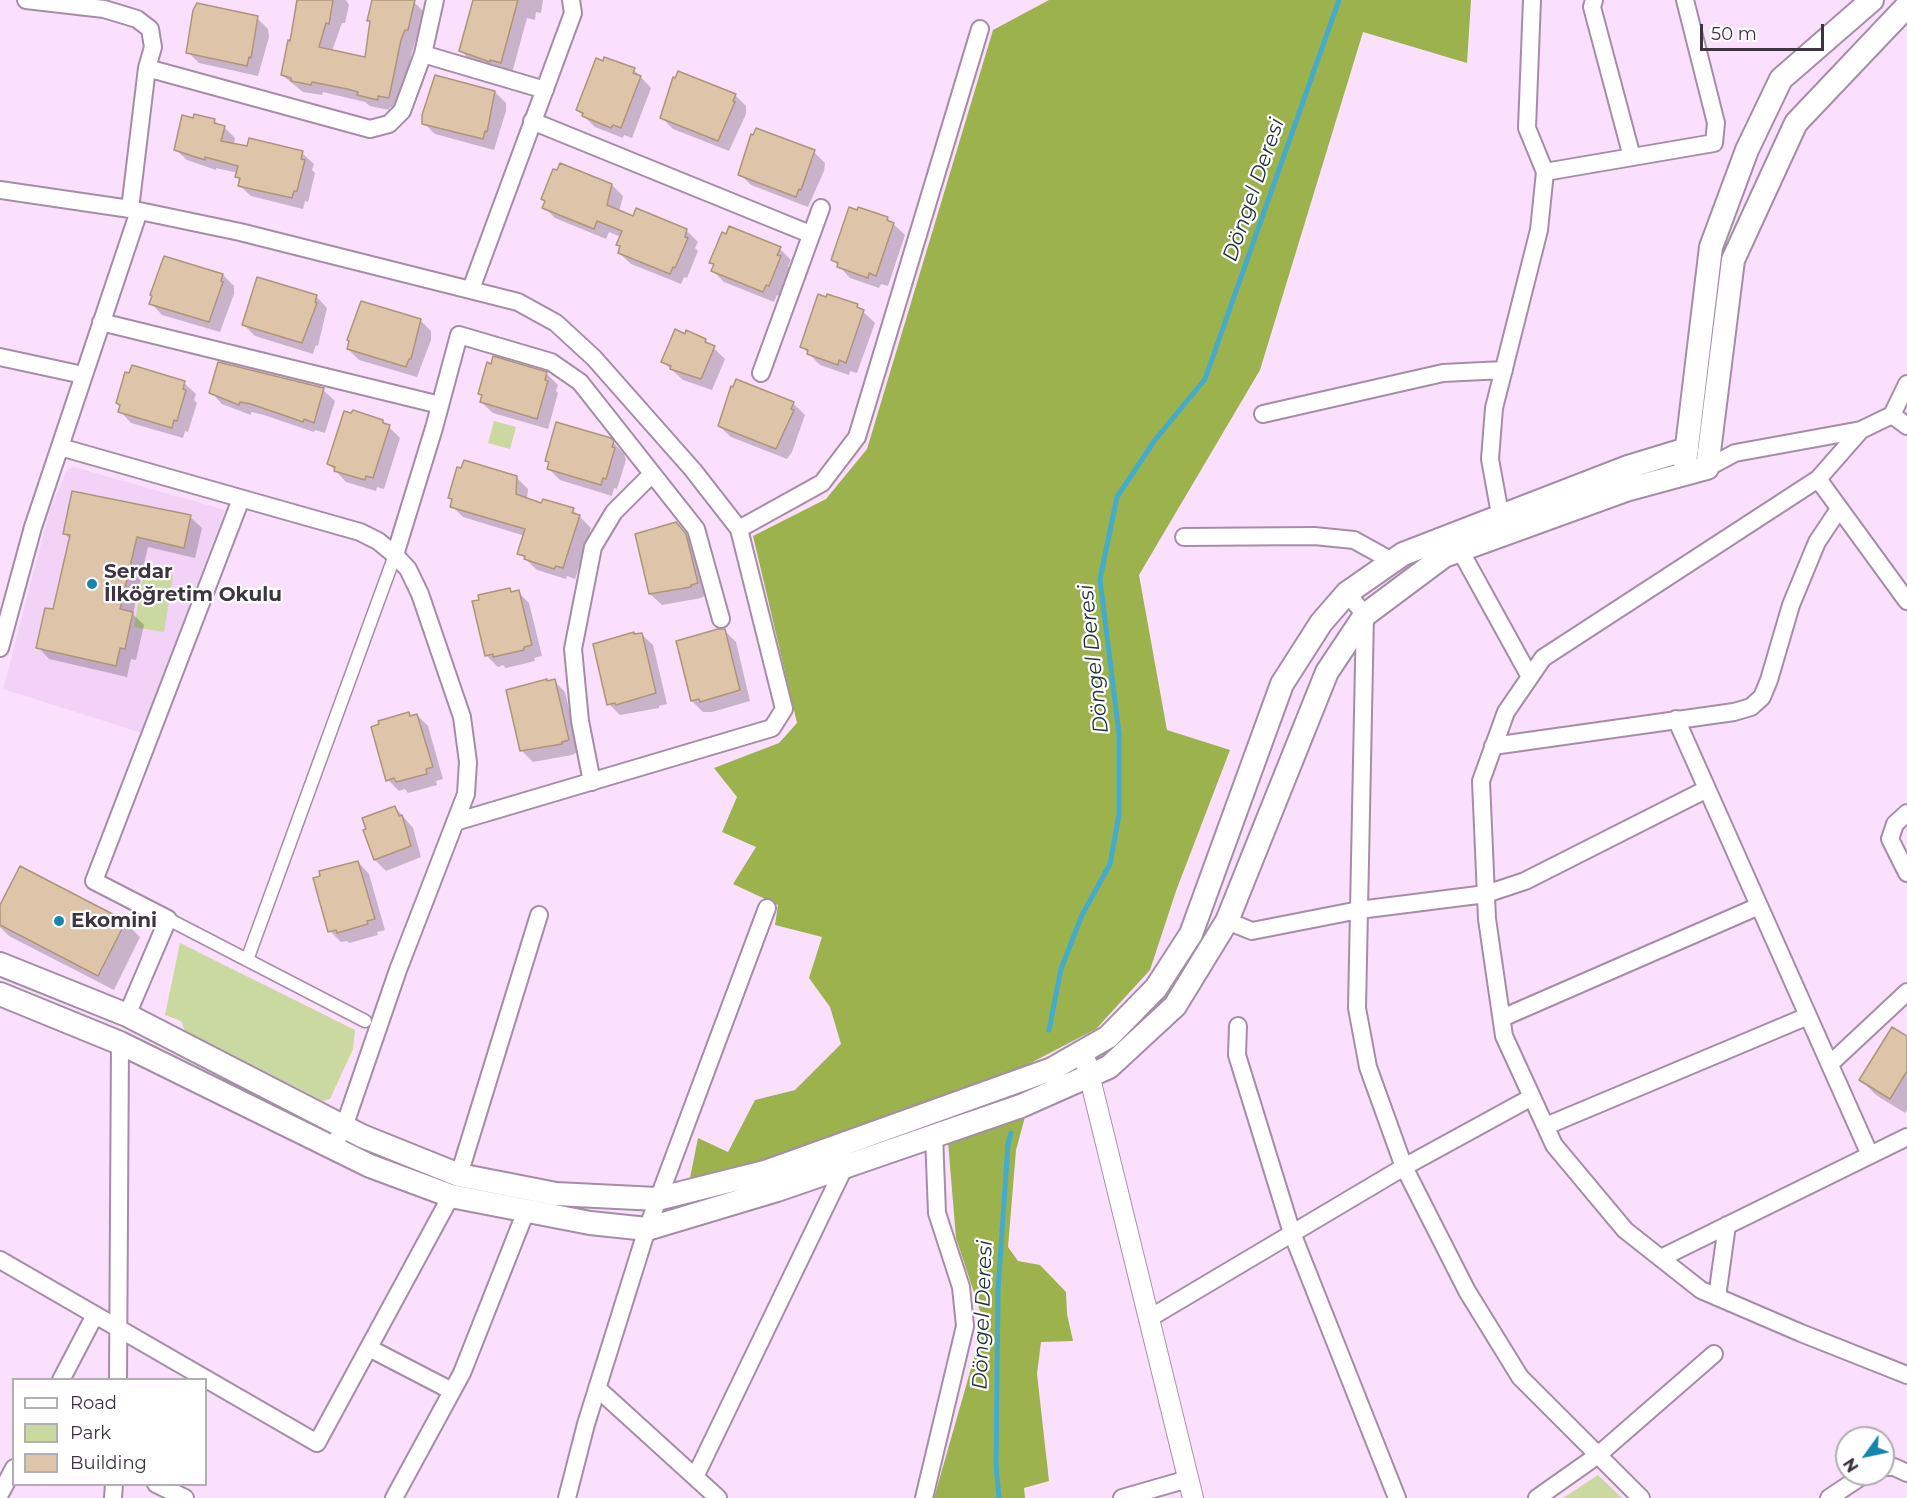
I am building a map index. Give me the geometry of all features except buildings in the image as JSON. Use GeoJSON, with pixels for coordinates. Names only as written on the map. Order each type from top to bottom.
{"type":"FeatureCollection","features":[{"type":"Feature","properties":{"kind":"main road"},"geometry":{"type":"LineString","coordinates":[[1684,473],[1711,247],[1747,150],[1781,79],[1872,0]]}},
{"type":"Feature","properties":{"kind":"main road"},"geometry":{"type":"LineString","coordinates":[[0,963],[127,1015],[344,1127],[459,1174],[556,1194],[657,1199],[765,1172],[1052,1069],[1108,1037],[1156,988],[1191,934],[1282,684],[1321,623],[1347,593],[1403,554],[1707,468],[1712,444],[1733,261],[1796,123],[1907,6]]}},
{"type":"Feature","properties":{"kind":"main road"},"geometry":{"type":"LineString","coordinates":[[0,994],[120,1043],[370,1166],[451,1196],[590,1223],[647,1229],[845,1166],[1021,1106],[1109,1067],[1175,1006],[1227,921],[1327,672],[1365,615],[1444,556],[1460,550],[1502,525],[1628,467],[1687,449]]}},
{"type":"Feature","properties":{"kind":"street"},"geometry":{"type":"LineString","coordinates":[[0,648],[33,528],[101,322],[135,210],[147,68],[153,47],[150,29],[137,19],[104,9],[26,0]]}},
{"type":"Feature","properties":{"kind":"street"},"geometry":{"type":"LineString","coordinates":[[147,68],[370,129],[389,123],[402,111],[423,54],[435,0]]}},
{"type":"Feature","properties":{"kind":"street"},"geometry":{"type":"LineString","coordinates":[[471,289],[573,13],[571,0]]}},
{"type":"Feature","properties":{"kind":"street"},"geometry":{"type":"LineString","coordinates":[[1502,525],[1490,459],[1494,408],[1539,230],[1545,172],[1527,128],[1532,0]]}},
{"type":"Feature","properties":{"kind":"street"},"geometry":{"type":"LineString","coordinates":[[1594,0],[1592,7],[1632,157]]}},
{"type":"Feature","properties":{"kind":"street"},"geometry":{"type":"LineString","coordinates":[[1545,172],[1714,143],[1716,123],[1685,0]]}},
{"type":"Feature","properties":{"kind":"street"},"geometry":{"type":"LineString","coordinates":[[739,529],[822,483],[857,437],[980,29]]}},
{"type":"Feature","properties":{"kind":"street"},"geometry":{"type":"LineString","coordinates":[[423,54],[545,90]]}},
{"type":"Feature","properties":{"kind":"street"},"geometry":{"type":"LineString","coordinates":[[532,121],[810,234]]}},
{"type":"Feature","properties":{"kind":"street"},"geometry":{"type":"LineString","coordinates":[[0,190],[135,210],[240,232],[518,302],[556,322],[594,358],[678,453],[739,529],[784,709],[772,728],[455,822]]}},
{"type":"Feature","properties":{"kind":"street"},"geometry":{"type":"LineString","coordinates":[[761,373],[821,208]]}},
{"type":"Feature","properties":{"kind":"street"},"geometry":{"type":"LineString","coordinates":[[101,322],[440,405]]}},
{"type":"Feature","properties":{"kind":"street"},"geometry":{"type":"LineString","coordinates":[[247,960],[395,555],[459,335],[551,362],[580,382],[696,529],[722,619]]}},
{"type":"Feature","properties":{"kind":"street"},"geometry":{"type":"LineString","coordinates":[[0,357],[83,375]]}},
{"type":"Feature","properties":{"kind":"street"},"geometry":{"type":"LineString","coordinates":[[1263,414],[1443,374],[1504,370]]}},
{"type":"Feature","properties":{"kind":"street"},"geometry":{"type":"LineString","coordinates":[[1707,468],[1735,453],[1861,430],[1892,415],[1907,384]]}},
{"type":"Feature","properties":{"kind":"street"},"geometry":{"type":"LineString","coordinates":[[1892,415],[1907,426]]}},
{"type":"Feature","properties":{"kind":"street"},"geometry":{"type":"LineString","coordinates":[[1861,430],[1818,479],[1543,658],[1506,711],[1480,781],[1486,894],[1504,1036],[1554,1144],[1625,1230],[1701,1290],[1907,1375]]}},
{"type":"Feature","properties":{"kind":"street"},"geometry":{"type":"LineString","coordinates":[[1687,449],[1712,444],[1735,453]]}},
{"type":"Feature","properties":{"kind":"street"},"geometry":{"type":"LineString","coordinates":[[60,447],[360,532],[378,541],[395,555],[408,569],[420,594],[462,717],[468,762],[466,794],[398,970],[344,1127],[333,1147]]}},
{"type":"Feature","properties":{"kind":"street"},"geometry":{"type":"LineString","coordinates":[[592,782],[580,721],[573,649],[593,547],[614,512],[652,474]]}},
{"type":"Feature","properties":{"kind":"street"},"geometry":{"type":"LineString","coordinates":[[1818,479],[1907,601]]}},
{"type":"Feature","properties":{"kind":"street"},"geometry":{"type":"LineString","coordinates":[[241,499],[94,881],[365,1021]]}},
{"type":"Feature","properties":{"kind":"street"},"geometry":{"type":"LineString","coordinates":[[1493,746],[1734,712],[1751,707],[1762,697],[1791,605],[1817,542],[1839,509]]}},
{"type":"Feature","properties":{"kind":"street"},"geometry":{"type":"LineString","coordinates":[[1184,537],[1314,536],[1354,540],[1392,561]]}},
{"type":"Feature","properties":{"kind":"street"},"geometry":{"type":"LineString","coordinates":[[1460,550],[1530,677]]}},
{"type":"Feature","properties":{"kind":"street"},"geometry":{"type":"LineString","coordinates":[[1347,593],[1365,615],[1357,1008],[1368,1067],[1404,1167],[1467,1291],[1520,1377],[1641,1498]]}},
{"type":"Feature","properties":{"kind":"street"},"geometry":{"type":"LineString","coordinates":[[1676,719],[1870,1155]]}},
{"type":"Feature","properties":{"kind":"street"},"geometry":{"type":"LineString","coordinates":[[1227,921],[1252,931],[1359,910],[1486,894],[1525,881],[1707,789]]}},
{"type":"Feature","properties":{"kind":"street"},"geometry":{"type":"LineString","coordinates":[[1907,813],[1895,824],[1890,839],[1907,873]]}},
{"type":"Feature","properties":{"kind":"street"},"geometry":{"type":"LineString","coordinates":[[1502,1018],[1759,906]]}},
{"type":"Feature","properties":{"kind":"street"},"geometry":{"type":"LineString","coordinates":[[567,1498],[597,1388],[657,1199],[767,908]]}},
{"type":"Feature","properties":{"kind":"street"},"geometry":{"type":"LineString","coordinates":[[459,1174],[538,915]]}},
{"type":"Feature","properties":{"kind":"street"},"geometry":{"type":"LineString","coordinates":[[127,1015],[168,919]]}},
{"type":"Feature","properties":{"kind":"street"},"geometry":{"type":"LineString","coordinates":[[1830,1065],[1907,992]]}},
{"type":"Feature","properties":{"kind":"street"},"geometry":{"type":"LineString","coordinates":[[1546,1126],[1808,1016]]}},
{"type":"Feature","properties":{"kind":"street"},"geometry":{"type":"LineString","coordinates":[[1238,1026],[1237,1055],[1292,1233],[1397,1498]]}},
{"type":"Feature","properties":{"kind":"street"},"geometry":{"type":"LineString","coordinates":[[118,1378],[120,1043]]}},
{"type":"Feature","properties":{"kind":"street"},"geometry":{"type":"LineString","coordinates":[[1084,1051],[1088,1077],[1193,1498]]}},
{"type":"Feature","properties":{"kind":"street"},"geometry":{"type":"LineString","coordinates":[[1148,1319],[1404,1167],[1532,1097]]}},
{"type":"Feature","properties":{"kind":"street"},"geometry":{"type":"LineString","coordinates":[[924,1498],[965,1326],[961,1287],[938,1213],[934,1136]]}},
{"type":"Feature","properties":{"kind":"street"},"geometry":{"type":"LineString","coordinates":[[1661,1258],[1907,1137]]}},
{"type":"Feature","properties":{"kind":"street"},"geometry":{"type":"LineString","coordinates":[[695,1477],[845,1166]]}},
{"type":"Feature","properties":{"kind":"street"},"geometry":{"type":"LineString","coordinates":[[207,1380],[317,1443],[451,1196]]}},
{"type":"Feature","properties":{"kind":"street"},"geometry":{"type":"LineString","coordinates":[[394,1498],[462,1373],[526,1211]]}},
{"type":"Feature","properties":{"kind":"street"},"geometry":{"type":"LineString","coordinates":[[1717,1297],[1727,1225]]}},
{"type":"Feature","properties":{"kind":"street"},"geometry":{"type":"LineString","coordinates":[[0,1260],[204,1378]]}},
{"type":"Feature","properties":{"kind":"street"},"geometry":{"type":"LineString","coordinates":[[62,1378],[95,1316]]}},
{"type":"Feature","properties":{"kind":"street"},"geometry":{"type":"LineString","coordinates":[[369,1347],[452,1391]]}},
{"type":"Feature","properties":{"kind":"street"},"geometry":{"type":"LineString","coordinates":[[1537,1498],[1598,1455],[1714,1354]]}},
{"type":"Feature","properties":{"kind":"street"},"geometry":{"type":"LineString","coordinates":[[597,1388],[718,1498]]}},
{"type":"Feature","properties":{"kind":"street"},"geometry":{"type":"LineString","coordinates":[[0,1494],[12,1472]]}},
{"type":"Feature","properties":{"kind":"street"},"geometry":{"type":"LineString","coordinates":[[1122,1498],[1188,1479]]}},
{"type":"Feature","properties":{"kind":"street"},"geometry":{"type":"LineString","coordinates":[[158,1486],[185,1498]]}},
{"type":"Feature","properties":{"kind":"street"},"geometry":{"type":"LineString","coordinates":[[1829,1498],[1847,1486]]}},
{"type":"Feature","properties":{"kind":"shaded area"},"geometry":{"type":"Polygon","coordinates":[[[74,467],[225,510],[142,733],[3,689],[49,513],[66,471],[74,467]]]}},
{"type":"Feature","properties":{"kind":"green space"},"geometry":{"type":"Polygon","coordinates":[[[1049,0],[1471,0],[1467,63],[1363,32],[1260,370],[1139,575],[1167,730],[1230,750],[1176,891],[1150,970],[1096,1029],[1019,1069],[934,1098],[768,1163],[690,1178],[698,1138],[728,1152],[755,1100],[795,1090],[841,1044],[830,1007],[809,978],[822,937],[775,925],[778,905],[733,884],[756,847],[722,832],[737,797],[714,768],[779,743],[797,723],[753,536],[826,499],[867,449],[993,30],[1049,0]]]}},
{"type":"Feature","properties":{"kind":"green space"},"geometry":{"type":"Polygon","coordinates":[[[494,421],[516,427],[510,449],[488,443],[494,421]]]}},
{"type":"Feature","properties":{"kind":"green space"},"geometry":{"type":"Polygon","coordinates":[[[144,570],[173,575],[164,632],[134,627],[144,570]]]}},
{"type":"Feature","properties":{"kind":"green space"},"geometry":{"type":"Polygon","coordinates":[[[180,943],[355,1030],[353,1049],[330,1099],[323,1101],[185,1031],[181,1021],[165,1015],[180,943]]]}},
{"type":"Feature","properties":{"kind":"green space"},"geometry":{"type":"Polygon","coordinates":[[[1025,1117],[1016,1150],[1008,1247],[1018,1261],[1040,1265],[1066,1292],[1067,1314],[1073,1341],[1041,1342],[1037,1374],[1049,1481],[1024,1488],[1025,1498],[934,1498],[984,1323],[956,1238],[948,1142],[1025,1117]]]}},
{"type":"Feature","properties":{"kind":"green space"},"geometry":{"type":"Polygon","coordinates":[[[1598,1475],[1622,1498],[1563,1498],[1598,1475]]]}},
{"type":"Feature","properties":{"kind":"waterway","name":"Döngel Deresi"},"geometry":{"type":"LineString","coordinates":[[1049,1030],[1061,969],[1082,915],[1110,864],[1119,815],[1119,734],[1100,579],[1117,497],[1155,440],[1205,379],[1339,0]]}},
{"type":"Feature","properties":{"kind":"waterway","name":"Döngel Deresi"},"geometry":{"type":"LineString","coordinates":[[999,1498],[996,1465],[998,1290],[1008,1144],[1011,1133]]}},
{"type":"Feature","properties":{"kind":"place","name":"Serdar İlköğretim Okulu"},"geometry":{"type":"Point","coordinates":[92,584]}},
{"type":"Feature","properties":{"kind":"place","name":"Ekomini"},"geometry":{"type":"Point","coordinates":[59,921]}}]}
